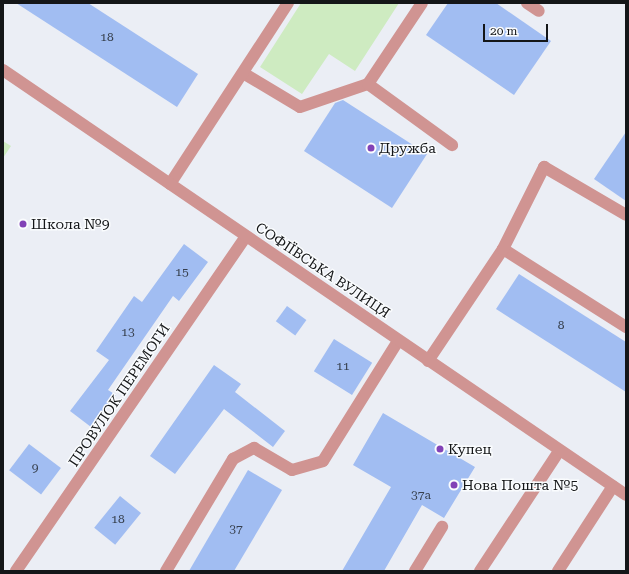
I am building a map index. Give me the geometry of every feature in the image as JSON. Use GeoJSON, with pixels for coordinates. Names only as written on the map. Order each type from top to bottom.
{"type":"FeatureCollection","features":[{"type":"Feature","properties":{"kind":"street"},"geometry":{"type":"LineString","coordinates":[[170,184],[288,3]]}},
{"type":"Feature","properties":{"kind":"street"},"geometry":{"type":"LineString","coordinates":[[243,73],[300,107],[368,84],[422,3]]}},
{"type":"Feature","properties":{"kind":"street"},"geometry":{"type":"LineString","coordinates":[[527,3],[539,11]]}},
{"type":"Feature","properties":{"kind":"street","name":"СОФІЇВСЬКА ВУЛИЦЯ"},"geometry":{"type":"LineString","coordinates":[[3,70],[559,451],[626,495]]}},
{"type":"Feature","properties":{"kind":"street"},"geometry":{"type":"LineString","coordinates":[[368,84],[452,145]]}},
{"type":"Feature","properties":{"kind":"street"},"geometry":{"type":"LineString","coordinates":[[428,361],[503,249],[511,227],[544,167],[626,215]]}},
{"type":"Feature","properties":{"kind":"street","name":"ПРОВУЛОК ПЕРЕМОГИ"},"geometry":{"type":"LineString","coordinates":[[16,571],[246,236]]}},
{"type":"Feature","properties":{"kind":"street"},"geometry":{"type":"LineString","coordinates":[[503,249],[626,327]]}},
{"type":"Feature","properties":{"kind":"street"},"geometry":{"type":"LineString","coordinates":[[166,571],[233,459],[254,448],[292,470],[323,461],[398,341]]}},
{"type":"Feature","properties":{"kind":"street"},"geometry":{"type":"LineString","coordinates":[[480,571],[559,451]]}},
{"type":"Feature","properties":{"kind":"street"},"geometry":{"type":"LineString","coordinates":[[558,571],[613,486]]}},
{"type":"Feature","properties":{"kind":"street"},"geometry":{"type":"LineString","coordinates":[[415,571],[442,527]]}},
{"type":"Feature","properties":{"kind":"green space"},"geometry":{"type":"Polygon","coordinates":[[[301,3],[399,3],[355,71],[329,54],[302,94],[260,67],[301,3]]]}},
{"type":"Feature","properties":{"kind":"green space"},"geometry":{"type":"Polygon","coordinates":[[[3,141],[11,146],[3,158],[3,141]]]}},
{"type":"Feature","properties":{"kind":"building"},"geometry":{"type":"Polygon","coordinates":[[[16,3],[88,3],[198,74],[177,107],[16,3]]]}},
{"type":"Feature","properties":{"kind":"building"},"geometry":{"type":"Polygon","coordinates":[[[448,3],[496,3],[551,41],[514,95],[426,35],[448,3]]]}},
{"type":"Feature","properties":{"kind":"building"},"geometry":{"type":"Polygon","coordinates":[[[343,100],[427,154],[392,208],[304,151],[335,103],[343,100]]]}},
{"type":"Feature","properties":{"kind":"building"},"geometry":{"type":"Polygon","coordinates":[[[626,132],[626,201],[594,179],[626,132]]]}},
{"type":"Feature","properties":{"kind":"building"},"geometry":{"type":"Polygon","coordinates":[[[184,244],[208,262],[179,301],[173,296],[108,390],[116,395],[91,427],[70,411],[109,360],[96,351],[134,296],[142,302],[184,244]]]}},
{"type":"Feature","properties":{"kind":"building"},"geometry":{"type":"Polygon","coordinates":[[[519,274],[626,342],[626,392],[496,309],[519,274]]]}},
{"type":"Feature","properties":{"kind":"building"},"geometry":{"type":"Polygon","coordinates":[[[287,306],[306,320],[295,335],[276,321],[287,306]]]}},
{"type":"Feature","properties":{"kind":"building"},"geometry":{"type":"Polygon","coordinates":[[[334,339],[372,363],[352,395],[314,371],[334,339]]]}},
{"type":"Feature","properties":{"kind":"building"},"geometry":{"type":"Polygon","coordinates":[[[214,365],[241,384],[235,392],[285,431],[273,447],[224,409],[175,474],[150,456],[214,365]]]}},
{"type":"Feature","properties":{"kind":"building"},"geometry":{"type":"Polygon","coordinates":[[[383,413],[475,467],[444,518],[422,505],[384,571],[342,571],[391,487],[353,465],[383,413]]]}},
{"type":"Feature","properties":{"kind":"building"},"geometry":{"type":"Polygon","coordinates":[[[29,444],[61,468],[41,494],[9,470],[29,444]]]}},
{"type":"Feature","properties":{"kind":"building"},"geometry":{"type":"Polygon","coordinates":[[[248,470],[282,490],[234,571],[189,571],[248,470]]]}},
{"type":"Feature","properties":{"kind":"building"},"geometry":{"type":"Polygon","coordinates":[[[120,496],[141,513],[115,545],[94,528],[120,496]]]}},
{"type":"Feature","properties":{"kind":"place","name":"Дружба"},"geometry":{"type":"Point","coordinates":[371,148]}},
{"type":"Feature","properties":{"kind":"place","name":"Школа №9"},"geometry":{"type":"Point","coordinates":[23,224]}},
{"type":"Feature","properties":{"kind":"place","name":"Купец"},"geometry":{"type":"Point","coordinates":[440,449]}},
{"type":"Feature","properties":{"kind":"place","name":"Нова Пошта №5"},"geometry":{"type":"Point","coordinates":[454,485]}}]}
